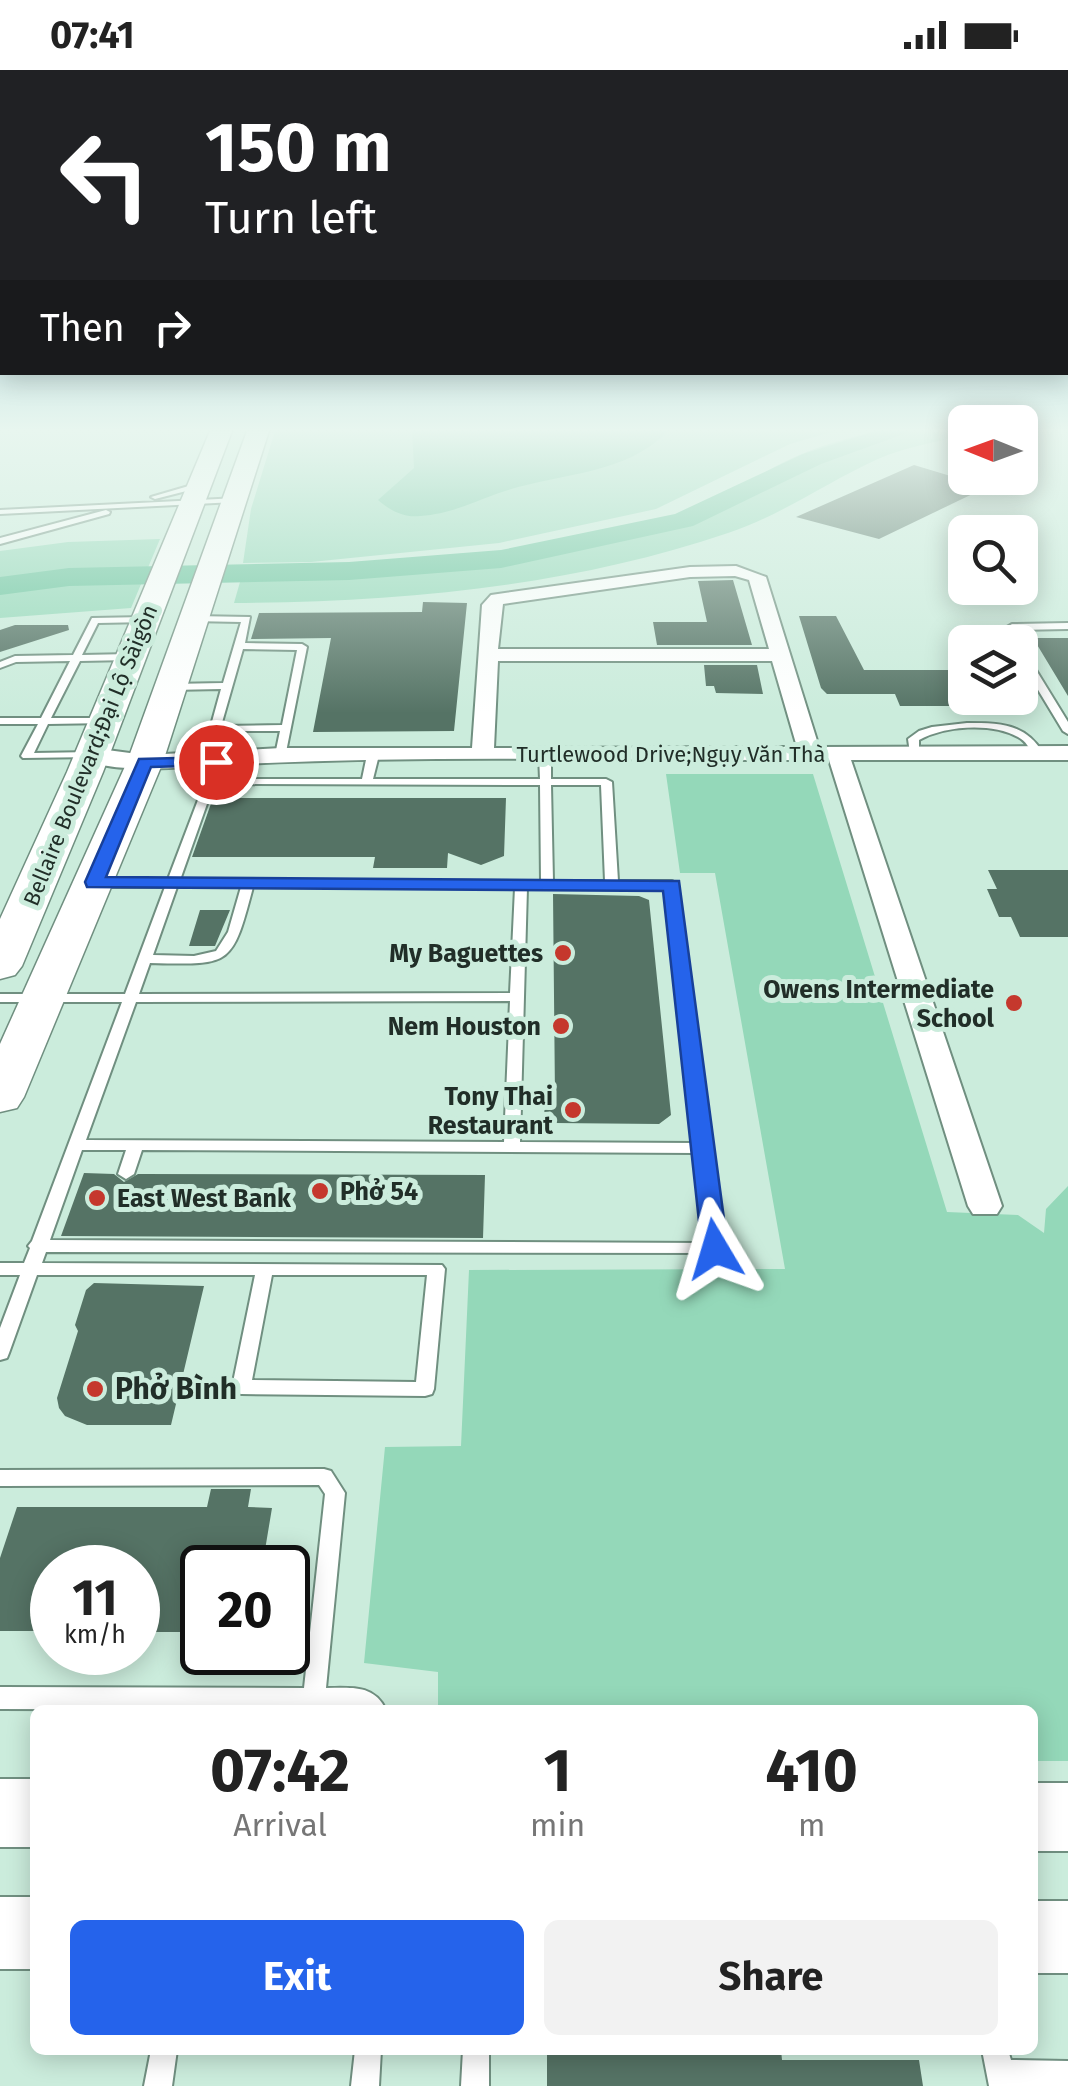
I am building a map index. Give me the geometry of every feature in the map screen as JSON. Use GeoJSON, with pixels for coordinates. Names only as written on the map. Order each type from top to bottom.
{"type":"FeatureCollection","features":[{"type":"Feature","properties":{"kind":"main road","name":"Bellaire Boulevard;Đại Lộ Sàigòn"},"geometry":{"type":"LineString","coordinates":[[0,966],[98,738],[183,525]]}},
{"type":"Feature","properties":{"kind":"main road","name":"Bellaire Boulevard;Đại Lộ Sàigòn"},"geometry":{"type":"LineString","coordinates":[[0,1098],[22,998],[94,882],[148,754],[227,525]]}},
{"type":"Feature","properties":{"kind":"main road"},"geometry":{"type":"LineString","coordinates":[[150,607],[198,607]]}},
{"type":"Feature","properties":{"kind":"main road"},"geometry":{"type":"LineString","coordinates":[[0,1813],[30,1813]]}},
{"type":"Feature","properties":{"kind":"main road"},"geometry":{"type":"LineString","coordinates":[[1038,1817],[1068,1817]]}},
{"type":"Feature","properties":{"kind":"main road"},"geometry":{"type":"LineString","coordinates":[[0,1933],[30,1933]]}},
{"type":"Feature","properties":{"kind":"main road"},"geometry":{"type":"LineString","coordinates":[[1038,1937],[1068,1937]]}},
{"type":"Feature","properties":{"kind":"street"},"geometry":{"type":"LineString","coordinates":[[482,754],[491,605],[497,600],[710,571],[757,577],[985,1206]]}},
{"type":"Feature","properties":{"kind":"street"},"geometry":{"type":"LineString","coordinates":[[488,655],[782,654]]}},
{"type":"Feature","properties":{"kind":"street","name":"Turtlewood Drive;Ngụy Văn Thà"},"geometry":{"type":"LineString","coordinates":[[98,738],[148,754],[216,762],[278,755],[818,747],[915,753],[1068,754]]}},
{"type":"Feature","properties":{"kind":"lane"},"geometry":{"type":"LineString","coordinates":[[0,541],[59,525]]}},
{"type":"Feature","properties":{"kind":"lane"},"geometry":{"type":"LineString","coordinates":[[98,738],[27,756],[95,620],[150,607]]}},
{"type":"Feature","properties":{"kind":"lane"},"geometry":{"type":"LineString","coordinates":[[198,607],[246,619],[215,729],[286,728]]}},
{"type":"Feature","properties":{"kind":"lane"},"geometry":{"type":"LineString","coordinates":[[1038,627],[1068,626]]}},
{"type":"Feature","properties":{"kind":"lane"},"geometry":{"type":"LineString","coordinates":[[239,646],[302,647],[278,755]]}},
{"type":"Feature","properties":{"kind":"lane"},"geometry":{"type":"LineString","coordinates":[[0,664],[16,659],[130,657]]}},
{"type":"Feature","properties":{"kind":"lane"},"geometry":{"type":"LineString","coordinates":[[1038,682],[1068,731]]}},
{"type":"Feature","properties":{"kind":"lane"},"geometry":{"type":"LineString","coordinates":[[171,687],[228,686]]}},
{"type":"Feature","properties":{"kind":"lane"},"geometry":{"type":"LineString","coordinates":[[0,721],[44,721],[98,738]]}},
{"type":"Feature","properties":{"kind":"lane"},"geometry":{"type":"LineString","coordinates":[[367,782],[372,754]]}},
{"type":"Feature","properties":{"kind":"lane"},"geometry":{"type":"LineString","coordinates":[[545,754],[547,884]]}},
{"type":"Feature","properties":{"kind":"lane"},"geometry":{"type":"LineString","coordinates":[[0,1353],[210,781],[606,782],[612,885]]}},
{"type":"Feature","properties":{"kind":"lane"},"geometry":{"type":"LineString","coordinates":[[37,1246],[715,1249],[672,885],[94,882]]}},
{"type":"Feature","properties":{"kind":"lane"},"geometry":{"type":"LineString","coordinates":[[144,959],[208,960],[224,955],[231,945],[248,883]]}},
{"type":"Feature","properties":{"kind":"lane"},"geometry":{"type":"LineString","coordinates":[[512,1147],[521,884]]}},
{"type":"Feature","properties":{"kind":"lane"},"geometry":{"type":"LineString","coordinates":[[22,998],[517,997]]}},
{"type":"Feature","properties":{"kind":"lane"},"geometry":{"type":"LineString","coordinates":[[75,1145],[703,1148]]}},
{"type":"Feature","properties":{"kind":"lane"},"geometry":{"type":"LineString","coordinates":[[126,1174],[135,1146]]}},
{"type":"Feature","properties":{"kind":"lane"},"geometry":{"type":"LineString","coordinates":[[47,1222],[66,1222]]}},
{"type":"Feature","properties":{"kind":"lane"},"geometry":{"type":"LineString","coordinates":[[0,1269],[29,1269],[265,1269],[436,1269],[425,1389],[241,1387],[265,1269]]}},
{"type":"Feature","properties":{"kind":"lane"},"geometry":{"type":"LineString","coordinates":[[0,1478],[324,1477],[335,1493],[334,1519],[314,1699]]}},
{"type":"Feature","properties":{"kind":"lane"},"geometry":{"type":"LineString","coordinates":[[0,1698],[314,1699],[364,1700],[369,1705]]}},
{"type":"Feature","properties":{"kind":"lane"},"geometry":{"type":"LineString","coordinates":[[158,2086],[163,2055]]}},
{"type":"Feature","properties":{"kind":"lane"},"geometry":{"type":"LineString","coordinates":[[365,2086],[368,2055]]}},
{"type":"Feature","properties":{"kind":"lane"},"geometry":{"type":"LineString","coordinates":[[474,2086],[476,2055]]}},
{"type":"Feature","properties":{"kind":"lane"},"geometry":{"type":"LineString","coordinates":[[999,2070],[1068,2076]]}},
{"type":"Feature","properties":{"kind":"shaded area"},"geometry":{"type":"Polygon","coordinates":[[[249,525],[582,525],[499,543],[311,562],[243,563],[249,525]]]}},
{"type":"Feature","properties":{"kind":"shaded area"},"geometry":{"type":"Polygon","coordinates":[[[649,525],[748,525],[668,551],[546,579],[421,595],[234,603],[242,575],[402,568],[562,546],[649,525]]]}},
{"type":"Feature","properties":{"kind":"shaded area"},"geometry":{"type":"Polygon","coordinates":[[[160,539],[131,608],[0,618],[0,551],[68,542],[160,539]]]}},
{"type":"Feature","properties":{"kind":"shaded area"},"geometry":{"type":"Polygon","coordinates":[[[666,774],[813,774],[947,1212],[1018,1215],[1044,1233],[1046,1209],[1068,1186],[1068,1761],[1038,1761],[1038,1705],[438,1705],[438,1672],[364,1663],[385,1447],[461,1446],[469,1270],[785,1269],[715,873],[680,873],[666,774]]]}},
{"type":"Feature","properties":{"kind":"building"},"geometry":{"type":"Polygon","coordinates":[[[826,525],[908,525],[879,539],[826,525]]]}},
{"type":"Feature","properties":{"kind":"building"},"geometry":{"type":"Polygon","coordinates":[[[733,580],[752,645],[657,645],[653,622],[707,622],[698,581],[733,580]]]}},
{"type":"Feature","properties":{"kind":"building"},"geometry":{"type":"Polygon","coordinates":[[[423,602],[467,603],[454,731],[313,732],[331,638],[251,639],[259,613],[422,612],[423,602]]]}},
{"type":"Feature","properties":{"kind":"building"},"geometry":{"type":"Polygon","coordinates":[[[799,616],[836,616],[864,670],[948,670],[948,706],[900,706],[895,694],[827,694],[821,688],[799,616]]]}},
{"type":"Feature","properties":{"kind":"building"},"geometry":{"type":"Polygon","coordinates":[[[15,625],[68,625],[69,630],[0,652],[0,630],[15,625]]]}},
{"type":"Feature","properties":{"kind":"building"},"geometry":{"type":"Polygon","coordinates":[[[1038,638],[1068,638],[1068,696],[1038,646],[1038,638]]]}},
{"type":"Feature","properties":{"kind":"building"},"geometry":{"type":"Polygon","coordinates":[[[704,665],[757,665],[763,694],[716,693],[714,686],[706,686],[704,665]]]}},
{"type":"Feature","properties":{"kind":"building"},"geometry":{"type":"Polygon","coordinates":[[[213,798],[506,798],[504,856],[481,865],[448,853],[447,868],[373,868],[375,857],[192,857],[213,798]]]}},
{"type":"Feature","properties":{"kind":"building"},"geometry":{"type":"Polygon","coordinates":[[[988,870],[1068,870],[1068,937],[1020,937],[1011,917],[999,917],[987,889],[997,889],[988,870]]]}},
{"type":"Feature","properties":{"kind":"building"},"geometry":{"type":"Polygon","coordinates":[[[553,894],[639,896],[649,900],[671,1115],[659,1124],[555,1123],[544,1116],[545,1104],[555,1097],[553,894]]]}},
{"type":"Feature","properties":{"kind":"building"},"geometry":{"type":"Polygon","coordinates":[[[200,910],[230,910],[215,946],[189,946],[200,910]]]}},
{"type":"Feature","properties":{"kind":"building"},"geometry":{"type":"Polygon","coordinates":[[[84,1173],[114,1174],[124,1182],[138,1174],[485,1175],[483,1238],[61,1236],[84,1173]]]}},
{"type":"Feature","properties":{"kind":"building"},"geometry":{"type":"Polygon","coordinates":[[[94,1283],[204,1286],[171,1425],[87,1425],[65,1416],[59,1408],[57,1398],[78,1331],[75,1325],[86,1290],[94,1283]]]}},
{"type":"Feature","properties":{"kind":"building"},"geometry":{"type":"Polygon","coordinates":[[[211,1489],[251,1489],[248,1507],[272,1508],[266,1545],[180,1545],[180,1632],[160,1632],[160,1545],[30,1545],[30,1631],[0,1631],[0,1558],[17,1507],[207,1507],[211,1489]]]}},
{"type":"Feature","properties":{"kind":"building"},"geometry":{"type":"Polygon","coordinates":[[[547,2055],[782,2055],[782,2060],[919,2060],[923,2086],[547,2086],[547,2055]]]}},
{"type":"Feature","properties":{"kind":"waterway"},"geometry":{"type":"LineString","coordinates":[[0,586],[69,577],[349,571],[501,559],[659,525]]}},
{"type":"Feature","properties":{"kind":"place","name":"My Baguettes"},"geometry":{"type":"Point","coordinates":[563,953]}},
{"type":"Feature","properties":{"kind":"place","name":"Owens Intermediate School"},"geometry":{"type":"Point","coordinates":[1014,1003]}},
{"type":"Feature","properties":{"kind":"place","name":"Nem Houston"},"geometry":{"type":"Point","coordinates":[561,1026]}},
{"type":"Feature","properties":{"kind":"place","name":"Tony Thai Restaurant"},"geometry":{"type":"Point","coordinates":[573,1110]}},
{"type":"Feature","properties":{"kind":"place","name":"Phở 54"},"geometry":{"type":"Point","coordinates":[320,1191]}},
{"type":"Feature","properties":{"kind":"place","name":"East West Bank"},"geometry":{"type":"Point","coordinates":[97,1198]}},
{"type":"Feature","properties":{"kind":"place","name":"Phở Bình"},"geometry":{"type":"Point","coordinates":[95,1389]}},
{"type":"Feature","properties":{"kind":"route"},"geometry":{"type":"LineString","coordinates":[[216,762],[145,762],[94,882],[672,885],[715,1249]]}}]}
